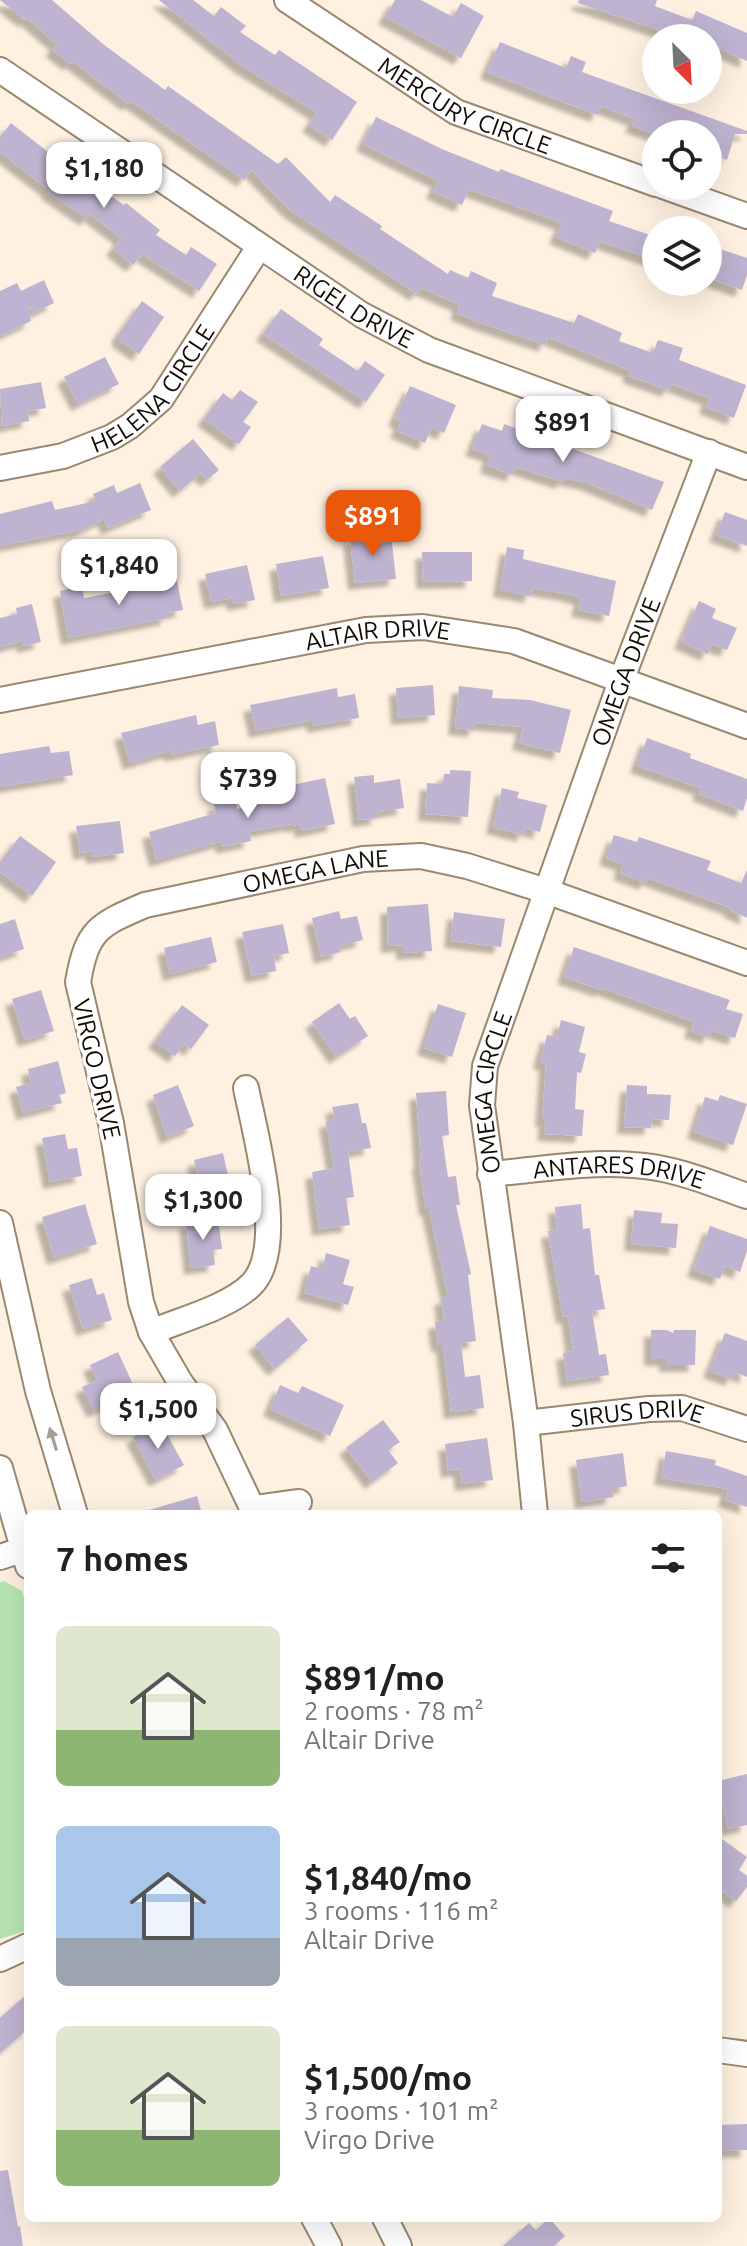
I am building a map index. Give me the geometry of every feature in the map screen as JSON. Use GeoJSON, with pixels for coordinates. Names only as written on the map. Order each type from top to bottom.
{"type":"FeatureCollection","features":[{"type":"Feature","properties":{"kind":"street","name":"MERCURY CIRCLE"},"geometry":{"type":"LineString","coordinates":[[287,0],[456,112],[642,179]]}},
{"type":"Feature","properties":{"kind":"street","name":"RIGEL DRIVE"},"geometry":{"type":"LineString","coordinates":[[0,70],[362,315],[429,350],[747,467]]}},
{"type":"Feature","properties":{"kind":"street"},"geometry":{"type":"LineString","coordinates":[[702,200],[747,216]]}},
{"type":"Feature","properties":{"kind":"street","name":"HELENA CIRCLE"},"geometry":{"type":"LineString","coordinates":[[0,468],[63,456],[112,437],[130,426],[161,399],[259,247]]}},
{"type":"Feature","properties":{"kind":"street","name":"OMEGA DRIVE"},"geometry":{"type":"LineString","coordinates":[[546,891],[621,681],[709,452]]}},
{"type":"Feature","properties":{"kind":"street","name":"ALTAIR DRIVE"},"geometry":{"type":"LineString","coordinates":[[0,700],[366,630],[423,627],[514,641],[747,726]]}},
{"type":"Feature","properties":{"kind":"street","name":"OMEGA LANE"},"geometry":{"type":"LineString","coordinates":[[91,936],[118,916],[145,905],[363,859],[421,856],[467,866],[546,891]]}},
{"type":"Feature","properties":{"kind":"street"},"geometry":{"type":"LineString","coordinates":[[546,891],[747,963]]}},
{"type":"Feature","properties":{"kind":"street","name":"OMEGA CIRCLE"},"geometry":{"type":"LineString","coordinates":[[535,1510],[526,1423],[482,1105],[485,1066],[546,891]]}},
{"type":"Feature","properties":{"kind":"street","name":"VIRGO DRIVE"},"geometry":{"type":"LineString","coordinates":[[91,936],[81,962],[78,982],[111,1123],[141,1302],[151,1332],[180,1382],[215,1430],[255,1510]]}},
{"type":"Feature","properties":{"kind":"street"},"geometry":{"type":"LineString","coordinates":[[151,1332],[227,1301],[253,1284],[268,1250],[268,1203],[246,1088]]}},
{"type":"Feature","properties":{"kind":"street","name":"ANTARES DRIVE"},"geometry":{"type":"LineString","coordinates":[[490,1174],[586,1165],[633,1165],[675,1171],[747,1196]]}},
{"type":"Feature","properties":{"kind":"street"},"geometry":{"type":"LineString","coordinates":[[0,1223],[38,1391],[74,1510]]}},
{"type":"Feature","properties":{"kind":"street","name":"SIRUS DRIVE"},"geometry":{"type":"LineString","coordinates":[[526,1423],[682,1408],[747,1429]]}},
{"type":"Feature","properties":{"kind":"street"},"geometry":{"type":"LineString","coordinates":[[0,1468],[20,1555]]}},
{"type":"Feature","properties":{"kind":"street","name":"VIRGO DRIVE"},"geometry":{"type":"LineString","coordinates":[[260,1510],[299,1502]]}},
{"type":"Feature","properties":{"kind":"street"},"geometry":{"type":"LineString","coordinates":[[0,1959],[24,1948]]}},
{"type":"Feature","properties":{"kind":"street"},"geometry":{"type":"LineString","coordinates":[[722,2051],[747,2054]]}},
{"type":"Feature","properties":{"kind":"street"},"geometry":{"type":"LineString","coordinates":[[316,2222],[329,2246]]}},
{"type":"Feature","properties":{"kind":"street"},"geometry":{"type":"LineString","coordinates":[[387,2222],[399,2246]]}},
{"type":"Feature","properties":{"kind":"green space"},"geometry":{"type":"Polygon","coordinates":[[[4,1581],[22,1591],[24,1598],[24,1931],[0,1939],[0,1582],[4,1581]]]}},
{"type":"Feature","properties":{"kind":"building"},"geometry":{"type":"Polygon","coordinates":[[[0,0],[52,0],[103,44],[165,90],[168,86],[278,164],[286,157],[330,202],[335,195],[448,274],[450,270],[468,278],[471,271],[497,283],[492,296],[574,323],[578,314],[622,333],[619,341],[653,353],[658,340],[683,348],[679,360],[746,385],[734,418],[706,407],[709,398],[671,384],[669,390],[629,376],[631,371],[548,337],[546,345],[478,322],[457,313],[460,305],[421,288],[417,294],[291,211],[251,170],[244,180],[131,101],[129,104],[72,61],[70,64],[52,49],[57,44],[0,0]]]}},
{"type":"Feature","properties":{"kind":"building"},"geometry":{"type":"Polygon","coordinates":[[[159,0],[193,0],[214,16],[221,7],[246,26],[240,32],[275,55],[279,50],[357,102],[332,140],[309,125],[317,113],[242,66],[159,0]]]}},
{"type":"Feature","properties":{"kind":"building"},"geometry":{"type":"Polygon","coordinates":[[[395,0],[421,0],[453,17],[461,3],[484,16],[461,58],[385,17],[395,0]]]}},
{"type":"Feature","properties":{"kind":"building"},"geometry":{"type":"Polygon","coordinates":[[[579,0],[657,0],[655,6],[692,20],[696,11],[747,33],[747,61],[722,50],[722,24],[642,24],[578,3],[579,0]]]}},
{"type":"Feature","properties":{"kind":"building"},"geometry":{"type":"Polygon","coordinates":[[[500,42],[566,68],[571,56],[586,62],[582,72],[642,93],[642,104],[671,104],[716,120],[642,120],[642,129],[632,126],[635,119],[601,106],[598,115],[487,72],[500,42]]]}},
{"type":"Feature","properties":{"kind":"building"},"geometry":{"type":"Polygon","coordinates":[[[376,117],[499,172],[500,169],[613,211],[609,221],[642,232],[642,256],[600,241],[595,253],[556,237],[562,223],[469,189],[462,205],[433,192],[438,181],[363,144],[376,117]]]}},
{"type":"Feature","properties":{"kind":"building"},"geometry":{"type":"Polygon","coordinates":[[[722,122],[747,131],[747,134],[735,134],[727,160],[722,158],[722,122]]]}},
{"type":"Feature","properties":{"kind":"building"},"geometry":{"type":"Polygon","coordinates":[[[11,123],[61,162],[124,205],[126,203],[160,230],[156,235],[186,255],[191,247],[217,264],[199,291],[142,254],[133,265],[113,249],[121,238],[90,214],[87,219],[48,192],[0,152],[0,137],[11,123]]]}},
{"type":"Feature","properties":{"kind":"building"},"geometry":{"type":"Polygon","coordinates":[[[722,250],[747,258],[747,275],[742,290],[722,283],[722,250]]]}},
{"type":"Feature","properties":{"kind":"building"},"geometry":{"type":"Polygon","coordinates":[[[44,280],[54,303],[33,313],[29,305],[31,321],[0,336],[0,291],[17,283],[21,291],[44,280]]]}},
{"type":"Feature","properties":{"kind":"building"},"geometry":{"type":"Polygon","coordinates":[[[142,301],[164,317],[139,354],[119,340],[119,334],[142,301]]]}},
{"type":"Feature","properties":{"kind":"building"},"geometry":{"type":"Polygon","coordinates":[[[281,309],[323,339],[319,345],[358,371],[365,361],[385,375],[366,402],[263,334],[281,309]]]}},
{"type":"Feature","properties":{"kind":"building"},"geometry":{"type":"Polygon","coordinates":[[[105,357],[119,384],[78,404],[64,377],[105,357]]]}},
{"type":"Feature","properties":{"kind":"building"},"geometry":{"type":"Polygon","coordinates":[[[41,382],[46,408],[28,411],[29,421],[2,426],[0,389],[41,382]]]}},
{"type":"Feature","properties":{"kind":"building"},"geometry":{"type":"Polygon","coordinates":[[[410,386],[456,405],[444,433],[432,427],[425,443],[397,431],[401,422],[395,419],[410,386]]]}},
{"type":"Feature","properties":{"kind":"building"},"geometry":{"type":"Polygon","coordinates":[[[240,390],[258,402],[243,422],[251,427],[239,444],[204,419],[223,393],[232,400],[240,390]]]}},
{"type":"Feature","properties":{"kind":"building"},"geometry":{"type":"Polygon","coordinates":[[[482,424],[502,431],[504,424],[664,482],[652,510],[587,483],[564,478],[563,482],[516,467],[513,475],[487,466],[490,455],[472,449],[482,424]]]}},
{"type":"Feature","properties":{"kind":"building"},"geometry":{"type":"Polygon","coordinates":[[[193,439],[219,470],[207,480],[201,473],[180,491],[160,467],[193,439]]]}},
{"type":"Feature","properties":{"kind":"building"},"geometry":{"type":"Polygon","coordinates":[[[140,483],[151,510],[108,528],[104,519],[81,530],[0,546],[0,514],[52,501],[55,510],[96,501],[93,494],[114,485],[117,493],[140,483]]]}},
{"type":"Feature","properties":{"kind":"building"},"geometry":{"type":"Polygon","coordinates":[[[725,512],[747,520],[747,546],[716,535],[725,512]]]}},
{"type":"Feature","properties":{"kind":"building"},"geometry":{"type":"Polygon","coordinates":[[[391,534],[396,579],[355,583],[350,538],[391,534]]]}},
{"type":"Feature","properties":{"kind":"building"},"geometry":{"type":"Polygon","coordinates":[[[507,547],[524,550],[523,559],[616,581],[609,616],[578,610],[581,598],[567,594],[533,588],[531,596],[500,590],[507,547]]]}},
{"type":"Feature","properties":{"kind":"building"},"geometry":{"type":"Polygon","coordinates":[[[422,552],[472,552],[472,581],[423,582],[422,552]]]}},
{"type":"Feature","properties":{"kind":"building"},"geometry":{"type":"Polygon","coordinates":[[[323,556],[329,588],[281,596],[276,564],[323,556]]]}},
{"type":"Feature","properties":{"kind":"building"},"geometry":{"type":"Polygon","coordinates":[[[247,565],[255,600],[234,604],[233,598],[211,602],[205,574],[247,565]]]}},
{"type":"Feature","properties":{"kind":"building"},"geometry":{"type":"Polygon","coordinates":[[[150,576],[152,586],[177,581],[183,610],[167,613],[168,618],[68,638],[60,591],[82,586],[84,598],[132,589],[130,581],[150,576]]]}},
{"type":"Feature","properties":{"kind":"building"},"geometry":{"type":"Polygon","coordinates":[[[699,601],[716,609],[712,618],[737,628],[727,650],[712,644],[708,654],[681,642],[699,601]]]}},
{"type":"Feature","properties":{"kind":"building"},"geometry":{"type":"Polygon","coordinates":[[[32,604],[41,642],[24,646],[23,641],[0,647],[0,618],[17,614],[16,608],[32,604]]]}},
{"type":"Feature","properties":{"kind":"building"},"geometry":{"type":"Polygon","coordinates":[[[433,685],[435,715],[398,718],[396,688],[433,685]]]}},
{"type":"Feature","properties":{"kind":"building"},"geometry":{"type":"Polygon","coordinates":[[[459,686],[493,690],[492,698],[530,700],[571,710],[560,753],[519,743],[523,727],[476,723],[475,730],[455,728],[459,686]]]}},
{"type":"Feature","properties":{"kind":"building"},"geometry":{"type":"Polygon","coordinates":[[[337,688],[338,697],[355,694],[359,718],[314,726],[313,720],[256,731],[250,705],[337,688]]]}},
{"type":"Feature","properties":{"kind":"building"},"geometry":{"type":"Polygon","coordinates":[[[196,715],[198,725],[215,721],[219,745],[171,755],[170,751],[130,763],[121,733],[196,715]]]}},
{"type":"Feature","properties":{"kind":"building"},"geometry":{"type":"Polygon","coordinates":[[[647,738],[747,779],[743,811],[699,794],[701,788],[637,766],[647,738]]]}},
{"type":"Feature","properties":{"kind":"building"},"geometry":{"type":"Polygon","coordinates":[[[49,746],[51,753],[69,751],[73,775],[0,787],[0,754],[49,746]]]}},
{"type":"Feature","properties":{"kind":"building"},"geometry":{"type":"Polygon","coordinates":[[[450,770],[471,771],[468,817],[425,814],[427,783],[443,784],[444,774],[450,774],[450,770]]]}},
{"type":"Feature","properties":{"kind":"building"},"geometry":{"type":"Polygon","coordinates":[[[374,775],[374,783],[400,779],[404,808],[377,812],[378,818],[359,820],[354,777],[374,775]]]}},
{"type":"Feature","properties":{"kind":"building"},"geometry":{"type":"Polygon","coordinates":[[[325,778],[335,824],[302,831],[300,824],[292,824],[249,832],[251,841],[223,847],[222,841],[156,860],[149,832],[216,813],[214,804],[235,800],[237,809],[286,798],[283,787],[325,778]]]}},
{"type":"Feature","properties":{"kind":"building"},"geometry":{"type":"Polygon","coordinates":[[[502,788],[519,792],[517,798],[547,805],[540,832],[525,828],[524,835],[493,827],[502,788]]]}},
{"type":"Feature","properties":{"kind":"building"},"geometry":{"type":"Polygon","coordinates":[[[120,821],[124,853],[93,857],[92,851],[80,853],[76,826],[120,821]]]}},
{"type":"Feature","properties":{"kind":"building"},"geometry":{"type":"Polygon","coordinates":[[[614,835],[637,842],[639,837],[711,861],[707,870],[741,883],[747,870],[747,918],[731,908],[648,878],[646,883],[620,873],[623,864],[606,858],[614,835]]]}},
{"type":"Feature","properties":{"kind":"building"},"geometry":{"type":"Polygon","coordinates":[[[20,836],[56,862],[32,896],[0,872],[0,862],[20,836]]]}},
{"type":"Feature","properties":{"kind":"building"},"geometry":{"type":"Polygon","coordinates":[[[428,904],[432,951],[403,953],[403,945],[388,946],[387,907],[428,904]]]}},
{"type":"Feature","properties":{"kind":"building"},"geometry":{"type":"Polygon","coordinates":[[[339,911],[341,919],[357,916],[363,940],[339,946],[340,952],[321,957],[312,918],[339,911]]]}},
{"type":"Feature","properties":{"kind":"building"},"geometry":{"type":"Polygon","coordinates":[[[454,912],[505,919],[501,947],[451,941],[454,912]]]}},
{"type":"Feature","properties":{"kind":"building"},"geometry":{"type":"Polygon","coordinates":[[[15,919],[24,949],[0,957],[0,924],[15,919]]]}},
{"type":"Feature","properties":{"kind":"building"},"geometry":{"type":"Polygon","coordinates":[[[283,924],[289,953],[274,956],[276,971],[252,976],[242,932],[283,924]]]}},
{"type":"Feature","properties":{"kind":"building"},"geometry":{"type":"Polygon","coordinates":[[[211,937],[217,962],[170,974],[164,948],[211,937]]]}},
{"type":"Feature","properties":{"kind":"building"},"geometry":{"type":"Polygon","coordinates":[[[574,947],[730,1000],[726,1009],[743,1014],[735,1038],[711,1030],[709,1037],[691,1031],[694,1022],[564,977],[574,947]]]}},
{"type":"Feature","properties":{"kind":"building"},"geometry":{"type":"Polygon","coordinates":[[[41,990],[54,1031],[25,1040],[12,999],[41,990]]]}},
{"type":"Feature","properties":{"kind":"building"},"geometry":{"type":"Polygon","coordinates":[[[339,1003],[350,1019],[355,1016],[368,1036],[336,1057],[312,1022],[339,1003]]]}},
{"type":"Feature","properties":{"kind":"building"},"geometry":{"type":"Polygon","coordinates":[[[438,1004],[466,1013],[452,1057],[424,1048],[438,1004]]]}},
{"type":"Feature","properties":{"kind":"building"},"geometry":{"type":"Polygon","coordinates":[[[182,1005],[209,1025],[191,1049],[184,1044],[175,1056],[155,1041],[182,1005]]]}},
{"type":"Feature","properties":{"kind":"building"},"geometry":{"type":"Polygon","coordinates":[[[561,1020],[585,1027],[579,1052],[586,1054],[581,1073],[577,1072],[575,1109],[584,1110],[582,1136],[544,1134],[546,1064],[540,1062],[547,1035],[557,1037],[561,1020]]]}},
{"type":"Feature","properties":{"kind":"building"},"geometry":{"type":"Polygon","coordinates":[[[58,1061],[66,1093],[59,1095],[62,1103],[23,1113],[16,1087],[31,1083],[28,1069],[58,1061]]]}},
{"type":"Feature","properties":{"kind":"building"},"geometry":{"type":"Polygon","coordinates":[[[178,1085],[194,1126],[167,1137],[153,1095],[178,1085]]]}},
{"type":"Feature","properties":{"kind":"building"},"geometry":{"type":"Polygon","coordinates":[[[627,1085],[647,1086],[647,1094],[671,1095],[669,1120],[652,1119],[651,1128],[624,1127],[627,1085]]]}},
{"type":"Feature","properties":{"kind":"building"},"geometry":{"type":"Polygon","coordinates":[[[446,1091],[449,1135],[442,1136],[448,1177],[456,1176],[460,1205],[456,1205],[471,1274],[468,1275],[476,1341],[461,1343],[465,1377],[480,1375],[484,1408],[451,1412],[443,1345],[438,1345],[435,1322],[444,1321],[441,1298],[448,1297],[429,1209],[426,1209],[419,1163],[416,1093],[446,1091]]]}},
{"type":"Feature","properties":{"kind":"building"},"geometry":{"type":"Polygon","coordinates":[[[720,1095],[747,1104],[733,1145],[694,1132],[705,1097],[718,1101],[720,1095]]]}},
{"type":"Feature","properties":{"kind":"building"},"geometry":{"type":"Polygon","coordinates":[[[358,1103],[371,1148],[348,1152],[354,1197],[346,1198],[350,1225],[319,1229],[312,1172],[334,1168],[326,1121],[335,1119],[332,1107],[358,1103]]]}},
{"type":"Feature","properties":{"kind":"building"},"geometry":{"type":"Polygon","coordinates":[[[65,1134],[68,1149],[77,1148],[82,1176],[50,1182],[42,1138],[65,1134]]]}},
{"type":"Feature","properties":{"kind":"building"},"geometry":{"type":"Polygon","coordinates":[[[223,1153],[233,1198],[205,1204],[194,1160],[223,1153]]]}},
{"type":"Feature","properties":{"kind":"building"},"geometry":{"type":"Polygon","coordinates":[[[85,1204],[97,1244],[54,1258],[42,1217],[85,1204]]]}},
{"type":"Feature","properties":{"kind":"building"},"geometry":{"type":"Polygon","coordinates":[[[581,1204],[583,1229],[590,1228],[595,1275],[599,1275],[605,1309],[592,1311],[599,1355],[606,1354],[609,1375],[567,1381],[563,1353],[573,1351],[568,1316],[563,1317],[548,1231],[557,1230],[555,1207],[581,1204]]]}},
{"type":"Feature","properties":{"kind":"building"},"geometry":{"type":"Polygon","coordinates":[[[634,1210],[662,1213],[661,1223],[678,1224],[676,1248],[631,1244],[634,1210]]]}},
{"type":"Feature","properties":{"kind":"building"},"geometry":{"type":"Polygon","coordinates":[[[218,1218],[222,1249],[213,1250],[215,1265],[191,1268],[186,1222],[218,1218]]]}},
{"type":"Feature","properties":{"kind":"building"},"geometry":{"type":"Polygon","coordinates":[[[710,1226],[747,1239],[747,1251],[740,1272],[725,1266],[720,1279],[694,1270],[710,1226]]]}},
{"type":"Feature","properties":{"kind":"building"},"geometry":{"type":"Polygon","coordinates":[[[326,1253],[350,1260],[343,1284],[354,1287],[348,1305],[304,1293],[311,1266],[322,1269],[326,1253]]]}},
{"type":"Feature","properties":{"kind":"building"},"geometry":{"type":"Polygon","coordinates":[[[92,1278],[97,1295],[104,1293],[112,1320],[83,1329],[69,1285],[92,1278]]]}},
{"type":"Feature","properties":{"kind":"building"},"geometry":{"type":"Polygon","coordinates":[[[288,1317],[308,1340],[275,1369],[255,1345],[288,1317]]]}},
{"type":"Feature","properties":{"kind":"building"},"geometry":{"type":"Polygon","coordinates":[[[651,1330],[673,1333],[674,1330],[696,1330],[695,1365],[666,1365],[666,1359],[651,1359],[651,1330]]]}},
{"type":"Feature","properties":{"kind":"building"},"geometry":{"type":"Polygon","coordinates":[[[725,1333],[747,1341],[747,1377],[735,1372],[732,1379],[710,1371],[725,1333]]]}},
{"type":"Feature","properties":{"kind":"building"},"geometry":{"type":"Polygon","coordinates":[[[118,1352],[136,1391],[94,1411],[82,1387],[97,1380],[90,1365],[118,1352]]]}},
{"type":"Feature","properties":{"kind":"building"},"geometry":{"type":"Polygon","coordinates":[[[280,1385],[298,1393],[302,1386],[344,1405],[330,1436],[270,1409],[280,1385]]]}},
{"type":"Feature","properties":{"kind":"building"},"geometry":{"type":"Polygon","coordinates":[[[383,1420],[400,1442],[388,1450],[398,1463],[372,1482],[346,1448],[383,1420]]]}},
{"type":"Feature","properties":{"kind":"building"},"geometry":{"type":"Polygon","coordinates":[[[160,1422],[184,1465],[156,1480],[133,1437],[160,1422]]]}},
{"type":"Feature","properties":{"kind":"building"},"geometry":{"type":"Polygon","coordinates":[[[487,1438],[493,1480],[462,1484],[460,1469],[448,1471],[445,1444],[487,1438]]]}},
{"type":"Feature","properties":{"kind":"building"},"geometry":{"type":"Polygon","coordinates":[[[666,1451],[716,1460],[715,1465],[747,1476],[747,1507],[725,1500],[728,1489],[661,1478],[666,1451]]]}},
{"type":"Feature","properties":{"kind":"building"},"geometry":{"type":"Polygon","coordinates":[[[623,1453],[627,1486],[612,1489],[613,1497],[582,1502],[576,1460],[623,1453]]]}},
{"type":"Feature","properties":{"kind":"building"},"geometry":{"type":"Polygon","coordinates":[[[197,1496],[201,1510],[149,1510],[197,1496]]]}},
{"type":"Feature","properties":{"kind":"building"},"geometry":{"type":"Polygon","coordinates":[[[747,1774],[747,1825],[728,1829],[722,1800],[722,1780],[747,1774]]]}},
{"type":"Feature","properties":{"kind":"building"},"geometry":{"type":"Polygon","coordinates":[[[722,1839],[747,1857],[739,1870],[747,1876],[747,1887],[736,1901],[722,1891],[722,1839]]]}},
{"type":"Feature","properties":{"kind":"building"},"geometry":{"type":"Polygon","coordinates":[[[24,1997],[24,2032],[0,2053],[0,2018],[24,1997]]]}},
{"type":"Feature","properties":{"kind":"building"},"geometry":{"type":"Polygon","coordinates":[[[747,2124],[747,2150],[722,2151],[722,2125],[747,2124]]]}},
{"type":"Feature","properties":{"kind":"building"},"geometry":{"type":"Polygon","coordinates":[[[8,2170],[23,2246],[0,2246],[0,2171],[8,2170]]]}},
{"type":"Feature","properties":{"kind":"building"},"geometry":{"type":"Polygon","coordinates":[[[545,2222],[553,2222],[565,2236],[554,2246],[503,2246],[529,2223],[536,2230],[545,2222]]]}}]}
